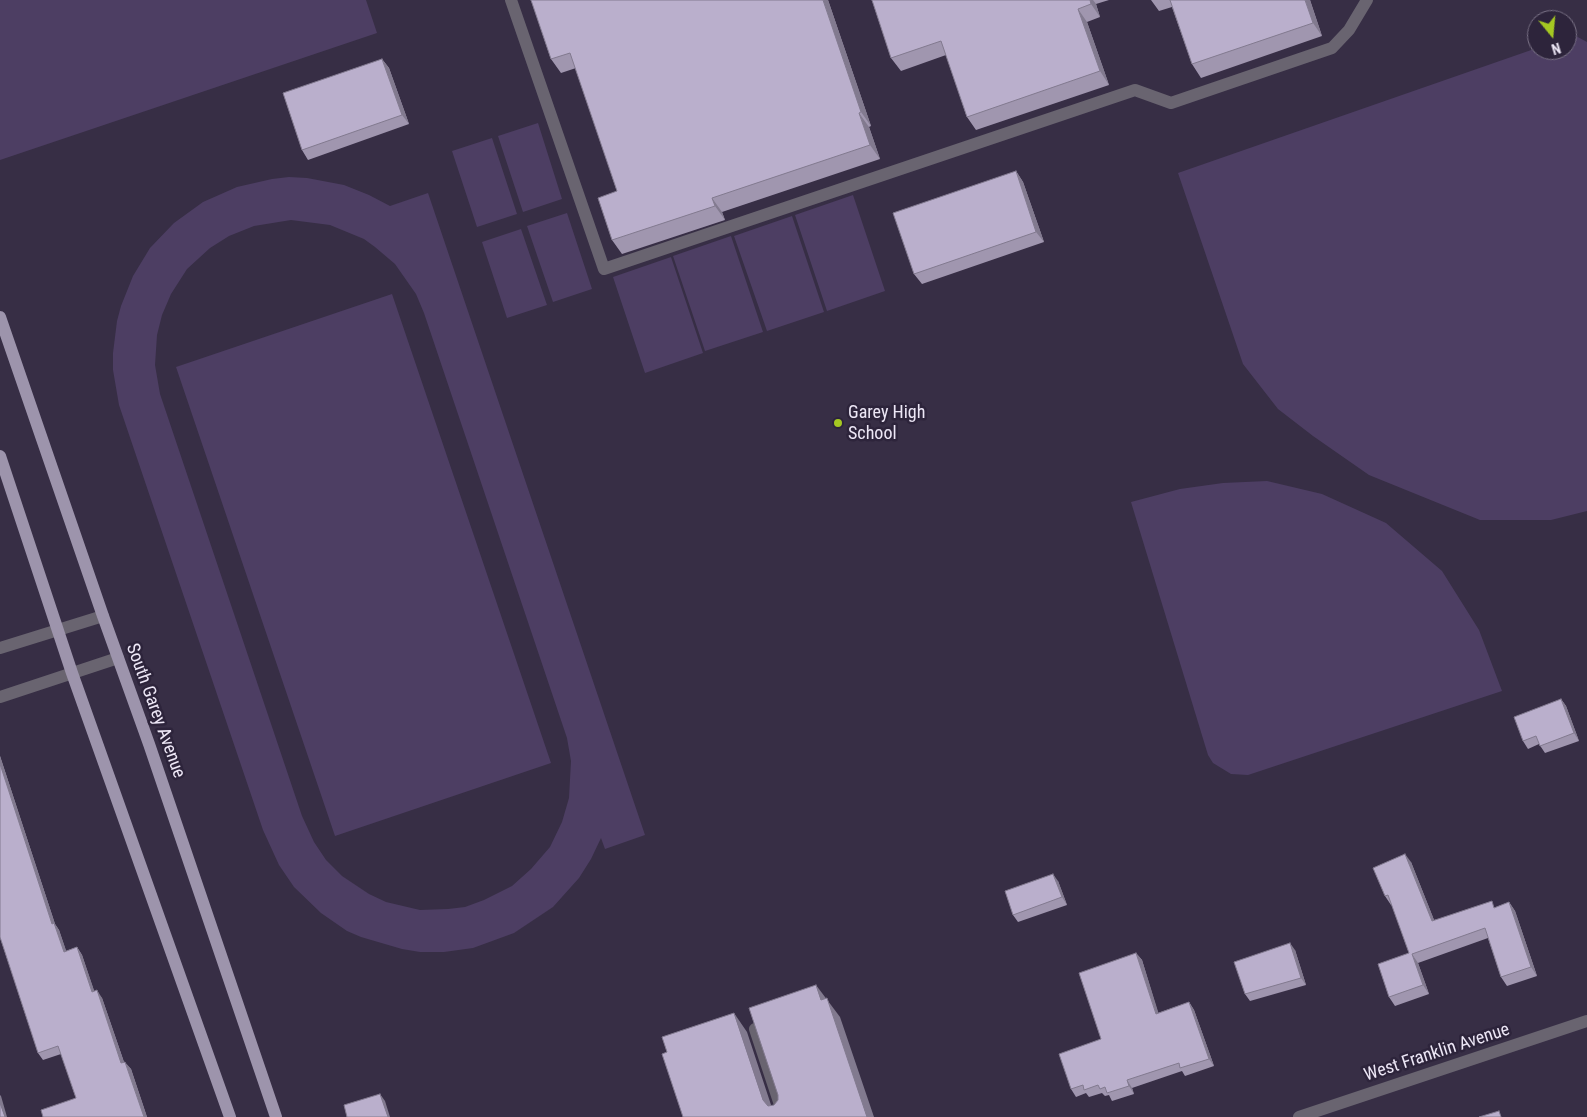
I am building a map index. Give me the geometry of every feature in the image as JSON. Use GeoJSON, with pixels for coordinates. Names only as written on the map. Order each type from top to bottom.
{"type":"FeatureCollection","features":[{"type":"Feature","properties":{"kind":"main road","name":"South Garey Avenue"},"geometry":{"type":"LineString","coordinates":[[0,317],[149,744],[276,1117]]}},
{"type":"Feature","properties":{"kind":"main road"},"geometry":{"type":"LineString","coordinates":[[0,456],[72,673],[230,1117]]}},
{"type":"Feature","properties":{"kind":"street"},"geometry":{"type":"LineString","coordinates":[[511,0],[604,269],[1135,90],[1172,104],[1332,48],[1349,30],[1367,0]]}},
{"type":"Feature","properties":{"kind":"street"},"geometry":{"type":"LineString","coordinates":[[0,648],[103,616]]}},
{"type":"Feature","properties":{"kind":"street"},"geometry":{"type":"LineString","coordinates":[[0,698],[118,658]]}},
{"type":"Feature","properties":{"kind":"street","name":"West Franklin Avenue"},"geometry":{"type":"LineString","coordinates":[[1299,1117],[1587,1021]]}},
{"type":"Feature","properties":{"kind":"street"},"geometry":{"type":"LineString","coordinates":[[754,1029],[784,1117]]}},
{"type":"Feature","properties":{"kind":"shaded area"},"geometry":{"type":"Polygon","coordinates":[[[0,0],[366,0],[377,33],[0,160],[0,0]]]}},
{"type":"Feature","properties":{"kind":"shaded area"},"geometry":{"type":"Polygon","coordinates":[[[1577,37],[1587,42],[1587,511],[1551,520],[1480,520],[1369,475],[1278,409],[1243,364],[1178,173],[1527,51],[1527,60],[1577,60],[1577,37]]]}},
{"type":"Feature","properties":{"kind":"shaded area"},"geometry":{"type":"Polygon","coordinates":[[[538,123],[562,199],[523,212],[498,136],[538,123]]]}},
{"type":"Feature","properties":{"kind":"shaded area"},"geometry":{"type":"Polygon","coordinates":[[[492,138],[517,214],[477,227],[452,151],[492,138]]]}},
{"type":"Feature","properties":{"kind":"shaded area"},"geometry":{"type":"Polygon","coordinates":[[[289,177],[307,178],[344,185],[390,206],[428,193],[645,835],[605,849],[601,838],[579,878],[553,907],[514,933],[473,948],[444,952],[420,952],[402,949],[361,937],[347,931],[321,913],[294,887],[279,865],[263,830],[119,405],[113,370],[117,321],[133,276],[150,248],[174,223],[203,202],[237,187],[289,177]],[[291,220],[254,226],[229,236],[210,248],[187,269],[171,294],[162,315],[157,335],[155,365],[160,394],[302,816],[314,842],[326,860],[342,876],[369,894],[386,902],[420,910],[465,907],[512,886],[531,869],[550,847],[562,822],[569,798],[571,761],[567,738],[416,294],[395,264],[375,247],[364,239],[330,225],[291,220]]]}},
{"type":"Feature","properties":{"kind":"shaded area"},"geometry":{"type":"Polygon","coordinates":[[[853,195],[885,291],[827,311],[795,215],[853,195]]]}},
{"type":"Feature","properties":{"kind":"shaded area"},"geometry":{"type":"Polygon","coordinates":[[[567,213],[592,289],[553,302],[527,226],[567,213]]]}},
{"type":"Feature","properties":{"kind":"shaded area"},"geometry":{"type":"Polygon","coordinates":[[[792,216],[824,312],[767,331],[734,236],[792,216]]]}},
{"type":"Feature","properties":{"kind":"shaded area"},"geometry":{"type":"Polygon","coordinates":[[[521,229],[547,305],[507,318],[482,242],[521,229]]]}},
{"type":"Feature","properties":{"kind":"shaded area"},"geometry":{"type":"Polygon","coordinates":[[[731,236],[763,332],[705,351],[673,256],[731,236]]]}},
{"type":"Feature","properties":{"kind":"shaded area"},"geometry":{"type":"Polygon","coordinates":[[[671,257],[703,353],[645,373],[613,277],[671,257]]]}},
{"type":"Feature","properties":{"kind":"shaded area"},"geometry":{"type":"Polygon","coordinates":[[[392,294],[551,763],[335,836],[176,367],[392,294]]]}},
{"type":"Feature","properties":{"kind":"shaded area"},"geometry":{"type":"Polygon","coordinates":[[[1267,481],[1322,494],[1386,523],[1442,571],[1479,630],[1502,691],[1248,775],[1231,774],[1213,763],[1208,755],[1131,502],[1180,489],[1223,483],[1267,481]]]}},
{"type":"Feature","properties":{"kind":"building"},"geometry":{"type":"Polygon","coordinates":[[[531,0],[823,0],[861,112],[859,113],[870,145],[712,198],[715,206],[612,240],[598,198],[617,191],[570,53],[551,59],[531,0]]]}},
{"type":"Feature","properties":{"kind":"building"},"geometry":{"type":"Polygon","coordinates":[[[872,0],[1090,0],[1091,4],[1078,9],[1100,71],[967,117],[941,41],[891,58],[872,0]]]}},
{"type":"Feature","properties":{"kind":"building"},"geometry":{"type":"Polygon","coordinates":[[[1170,0],[1305,0],[1313,23],[1192,64],[1170,0]]]}},
{"type":"Feature","properties":{"kind":"building"},"geometry":{"type":"Polygon","coordinates":[[[382,59],[402,115],[302,150],[283,93],[382,59]]]}},
{"type":"Feature","properties":{"kind":"building"},"geometry":{"type":"Polygon","coordinates":[[[1016,171],[1036,232],[914,274],[893,213],[1016,171]]]}},
{"type":"Feature","properties":{"kind":"building"},"geometry":{"type":"Polygon","coordinates":[[[1561,699],[1574,733],[1540,746],[1536,736],[1523,741],[1514,717],[1561,699]]]}},
{"type":"Feature","properties":{"kind":"building"},"geometry":{"type":"Polygon","coordinates":[[[0,764],[52,924],[54,923],[64,952],[77,947],[92,992],[97,990],[121,1063],[125,1062],[144,1117],[43,1117],[41,1110],[76,1098],[58,1046],[38,1053],[0,937],[0,764]]]}},
{"type":"Feature","properties":{"kind":"building"},"geometry":{"type":"Polygon","coordinates":[[[1405,854],[1432,921],[1492,901],[1494,908],[1509,902],[1531,967],[1501,977],[1485,928],[1412,954],[1423,985],[1389,997],[1378,964],[1409,953],[1388,895],[1385,896],[1373,868],[1405,854]]]}},
{"type":"Feature","properties":{"kind":"building"},"geometry":{"type":"Polygon","coordinates":[[[1053,874],[1062,897],[1013,915],[1005,891],[1053,874]]]}},
{"type":"Feature","properties":{"kind":"building"},"geometry":{"type":"Polygon","coordinates":[[[1290,943],[1301,978],[1245,994],[1234,962],[1290,943]]]}},
{"type":"Feature","properties":{"kind":"building"},"geometry":{"type":"Polygon","coordinates":[[[1136,953],[1156,1014],[1189,1002],[1209,1059],[1180,1068],[1179,1063],[1127,1080],[1129,1086],[1107,1093],[1105,1087],[1100,1089],[1098,1085],[1084,1090],[1083,1085],[1071,1089],[1059,1054],[1101,1039],[1079,973],[1136,953]]]}},
{"type":"Feature","properties":{"kind":"building"},"geometry":{"type":"Polygon","coordinates":[[[816,985],[821,1000],[827,998],[867,1117],[683,1117],[662,1054],[667,1052],[662,1037],[734,1013],[763,1100],[768,1106],[774,1105],[778,1100],[778,1095],[749,1008],[816,985]]]}},
{"type":"Feature","properties":{"kind":"building"},"geometry":{"type":"Polygon","coordinates":[[[380,1094],[388,1117],[347,1117],[344,1105],[380,1094]]]}},
{"type":"Feature","properties":{"kind":"building"},"geometry":{"type":"Polygon","coordinates":[[[0,1103],[5,1117],[0,1117],[0,1103]]]}},
{"type":"Feature","properties":{"kind":"building"},"geometry":{"type":"Polygon","coordinates":[[[1499,1111],[1501,1117],[1479,1117],[1499,1111]]]}},
{"type":"Feature","properties":{"kind":"place","name":"Garey High School"},"geometry":{"type":"Point","coordinates":[838,423]}}]}
